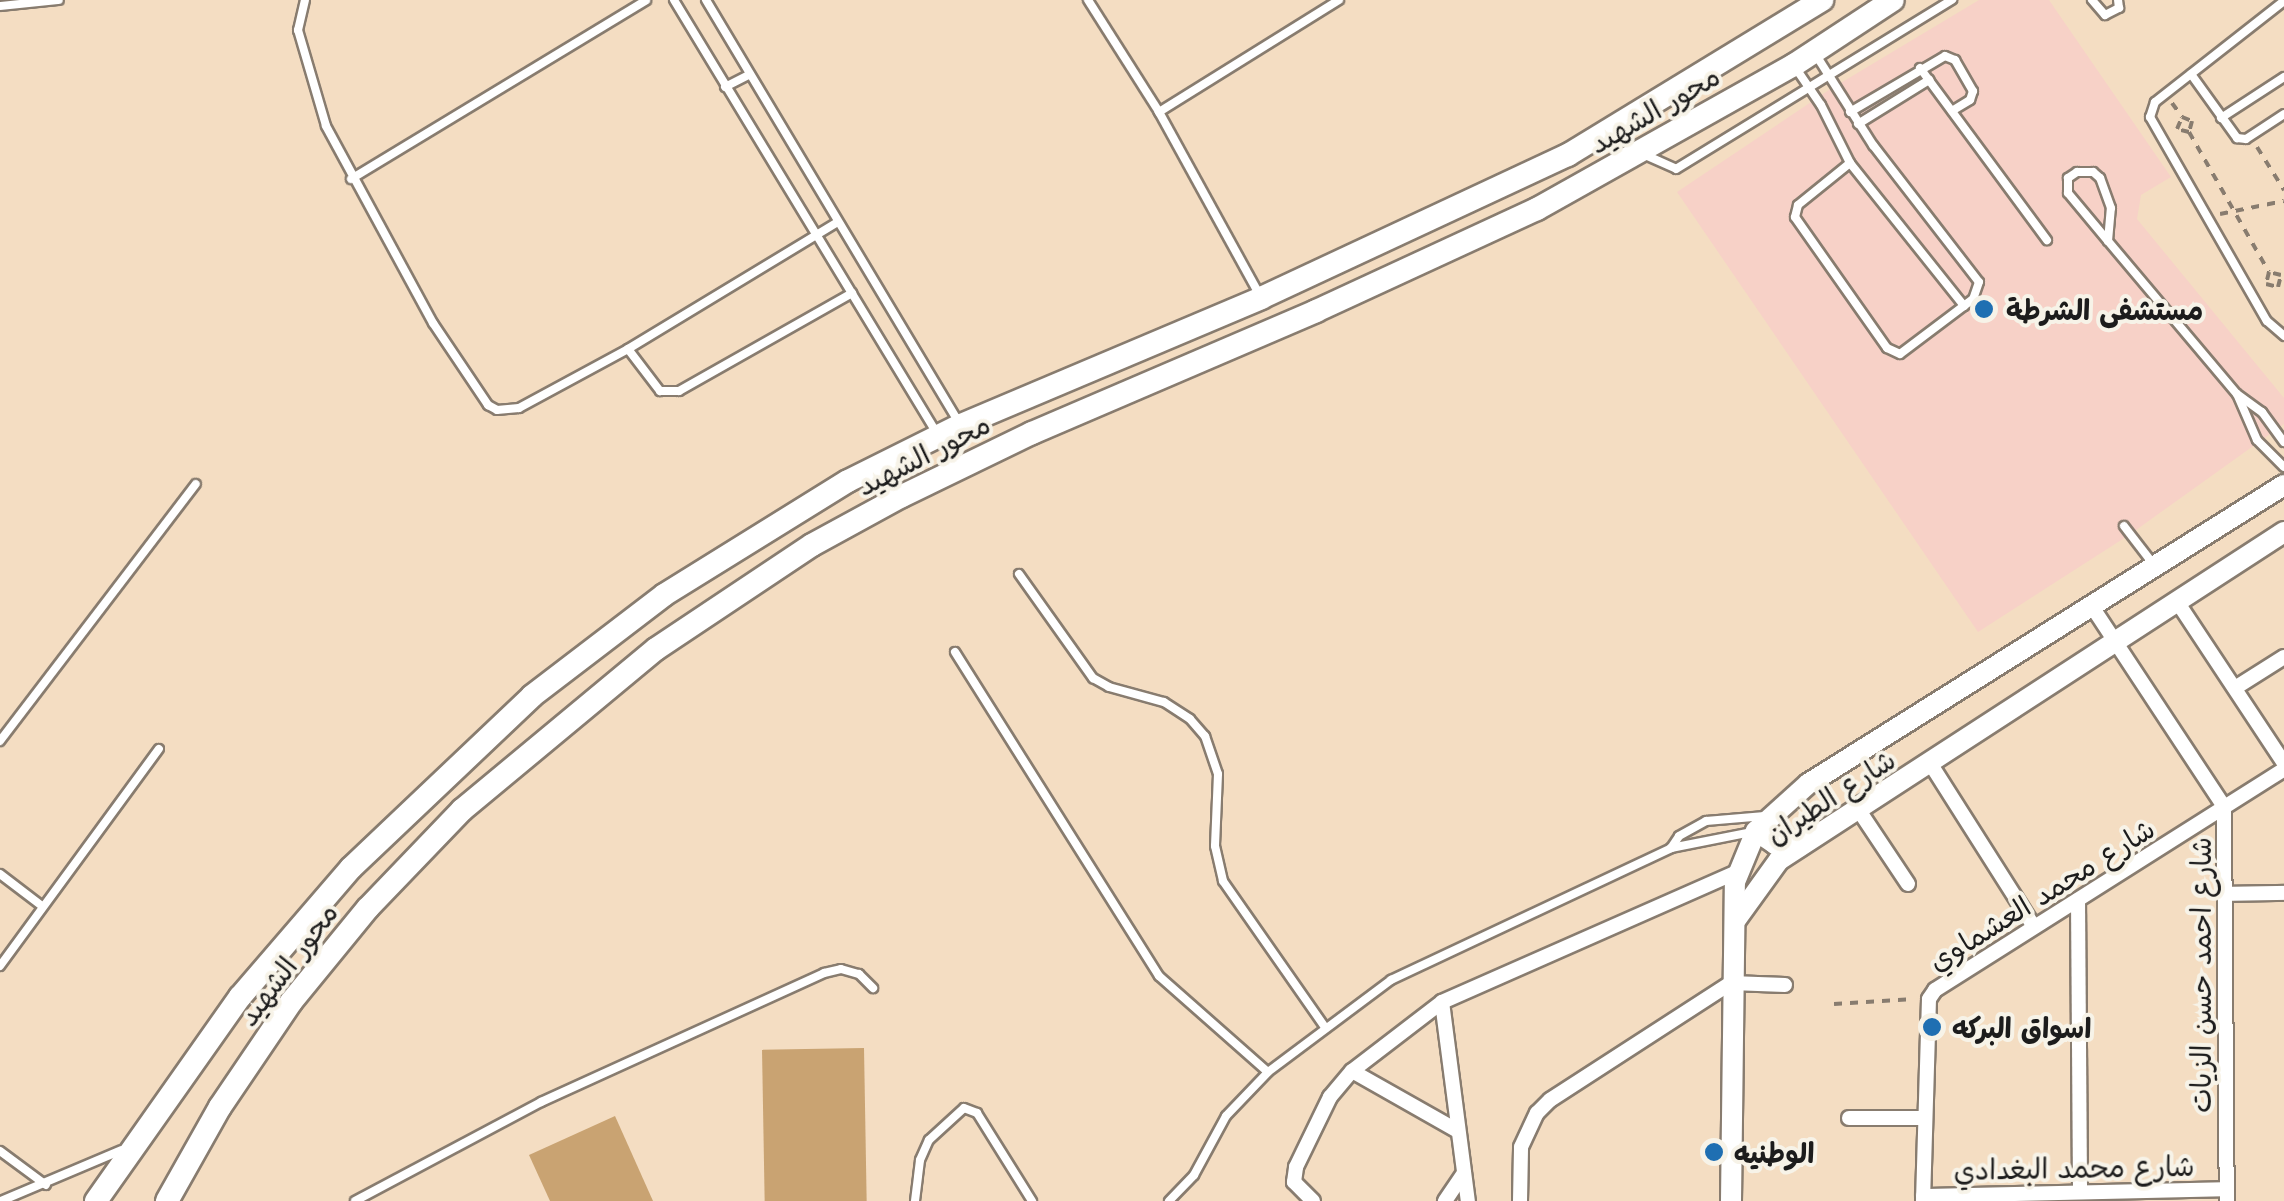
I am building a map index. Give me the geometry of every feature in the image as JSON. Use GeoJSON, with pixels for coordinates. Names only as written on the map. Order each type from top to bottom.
{"type":"FeatureCollection","features":[{"type":"Feature","properties":{"kind":"main road","name":"محور الشهيد"},"geometry":{"type":"LineString","coordinates":[[96,1201],[130,1146],[240,997],[350,868],[532,696],[664,594],[756,536],[960,425],[1261,298],[1568,155],[1822,0]]}},
{"type":"Feature","properties":{"kind":"main road","name":"محور الشهيد"},"geometry":{"type":"LineString","coordinates":[[167,1201],[220,1107],[291,1002],[368,908],[462,810],[656,648],[812,545],[902,496],[1032,433],[1470,240],[1639,152],[1804,58],[1894,0]]}},
{"type":"Feature","properties":{"kind":"main road","name":"شارع الطيران"},"geometry":{"type":"LineString","coordinates":[[1734,923],[1737,872],[1762,823],[1808,784],[2284,485]]}},
{"type":"Feature","properties":{"kind":"main road","name":"شارع الطيران"},"geometry":{"type":"LineString","coordinates":[[1734,923],[1767,872],[1799,847],[2284,532]]}},
{"type":"Feature","properties":{"kind":"main road"},"geometry":{"type":"LineString","coordinates":[[1762,823],[1774,844],[1799,847]]}},
{"type":"Feature","properties":{"kind":"main road"},"geometry":{"type":"LineString","coordinates":[[1732,1201],[1730,983],[1734,923]]}},
{"type":"Feature","properties":{"kind":"street"},"geometry":{"type":"LineString","coordinates":[[2178,602],[2284,766]]}},
{"type":"Feature","properties":{"kind":"street","name":"شارع احمد حسن الزيات"},"geometry":{"type":"LineString","coordinates":[[2093,608],[2224,807],[2227,1195]]}},
{"type":"Feature","properties":{"kind":"street"},"geometry":{"type":"LineString","coordinates":[[2235,688],[2284,656]]}},
{"type":"Feature","properties":{"kind":"street"},"geometry":{"type":"LineString","coordinates":[[1930,763],[2034,927]]}},
{"type":"Feature","properties":{"kind":"street","name":"شارع محمد العشماوي"},"geometry":{"type":"LineString","coordinates":[[1929,998],[1943,984],[2284,766]]}},
{"type":"Feature","properties":{"kind":"street"},"geometry":{"type":"LineString","coordinates":[[1858,809],[1908,884]]}},
{"type":"Feature","properties":{"kind":"street"},"geometry":{"type":"LineString","coordinates":[[1314,1201],[1294,1182],[1296,1166],[1330,1097],[1352,1071],[1442,1002],[1737,872]]}},
{"type":"Feature","properties":{"kind":"street"},"geometry":{"type":"LineString","coordinates":[[2226,894],[2284,893]]}},
{"type":"Feature","properties":{"kind":"street"},"geometry":{"type":"LineString","coordinates":[[2078,900],[2080,1192]]}},
{"type":"Feature","properties":{"kind":"street"},"geometry":{"type":"LineString","coordinates":[[1520,1201],[1521,1147],[1536,1113],[1730,983],[1785,985]]}},
{"type":"Feature","properties":{"kind":"street"},"geometry":{"type":"LineString","coordinates":[[1923,1198],[1929,998]]}},
{"type":"Feature","properties":{"kind":"street"},"geometry":{"type":"LineString","coordinates":[[1442,1002],[1468,1201]]}},
{"type":"Feature","properties":{"kind":"street"},"geometry":{"type":"LineString","coordinates":[[1352,1071],[1458,1131]]}},
{"type":"Feature","properties":{"kind":"street"},"geometry":{"type":"LineString","coordinates":[[1849,1118],[1923,1118]]}},
{"type":"Feature","properties":{"kind":"street"},"geometry":{"type":"LineString","coordinates":[[1445,1201],[1464,1173]]}},
{"type":"Feature","properties":{"kind":"street","name":"شارع محمد البغدادي"},"geometry":{"type":"LineString","coordinates":[[1923,1198],[2080,1192],[2227,1195]]}},
{"type":"Feature","properties":{"kind":"lane"},"geometry":{"type":"LineString","coordinates":[[0,6],[58,0]]}},
{"type":"Feature","properties":{"kind":"lane"},"geometry":{"type":"LineString","coordinates":[[305,0],[298,30],[317,106],[352,179],[434,323],[488,405],[498,410],[518,408],[628,349],[838,222]]}},
{"type":"Feature","properties":{"kind":"lane"},"geometry":{"type":"LineString","coordinates":[[352,179],[646,0]]}},
{"type":"Feature","properties":{"kind":"lane"},"geometry":{"type":"LineString","coordinates":[[674,0],[938,436]]}},
{"type":"Feature","properties":{"kind":"lane"},"geometry":{"type":"LineString","coordinates":[[706,0],[960,425]]}},
{"type":"Feature","properties":{"kind":"lane"},"geometry":{"type":"LineString","coordinates":[[1088,0],[1159,112],[1261,298]]}},
{"type":"Feature","properties":{"kind":"lane"},"geometry":{"type":"LineString","coordinates":[[1159,112],[1339,0]]}},
{"type":"Feature","properties":{"kind":"lane"},"geometry":{"type":"LineString","coordinates":[[1639,152],[1676,169],[1952,0]]}},
{"type":"Feature","properties":{"kind":"lane"},"geometry":{"type":"LineString","coordinates":[[2092,0],[2106,16],[2119,8],[2118,0]]}},
{"type":"Feature","properties":{"kind":"lane"},"geometry":{"type":"LineString","coordinates":[[2284,1],[2154,102],[2150,116],[2271,327],[2284,336]]}},
{"type":"Feature","properties":{"kind":"lane"},"geometry":{"type":"LineString","coordinates":[[1850,112],[1945,56],[1955,60],[1973,92],[1970,100],[1952,111]]}},
{"type":"Feature","properties":{"kind":"lane"},"geometry":{"type":"LineString","coordinates":[[1804,58],[1828,76],[1858,124],[1976,276],[1977,294],[1906,352],[1895,354],[1887,348],[1794,217],[1798,204],[1850,163]]}},
{"type":"Feature","properties":{"kind":"lane"},"geometry":{"type":"LineString","coordinates":[[1804,58],[1810,87],[1850,163],[1964,306]]}},
{"type":"Feature","properties":{"kind":"lane"},"geometry":{"type":"LineString","coordinates":[[1920,68],[2047,240]]}},
{"type":"Feature","properties":{"kind":"lane"},"geometry":{"type":"LineString","coordinates":[[2191,74],[2234,136],[2250,136],[2284,114]]}},
{"type":"Feature","properties":{"kind":"lane"},"geometry":{"type":"LineString","coordinates":[[725,87],[750,75]]}},
{"type":"Feature","properties":{"kind":"lane"},"geometry":{"type":"LineString","coordinates":[[2222,118],[2284,78]]}},
{"type":"Feature","properties":{"kind":"lane"},"geometry":{"type":"LineString","coordinates":[[1858,124],[1929,80]]}},
{"type":"Feature","properties":{"kind":"lane"},"geometry":{"type":"LineString","coordinates":[[2108,241],[2111,208],[2100,178],[2093,172],[2078,172],[2068,178],[2068,194],[2237,394],[2262,412],[2284,442]]}},
{"type":"Feature","properties":{"kind":"lane"},"geometry":{"type":"LineString","coordinates":[[628,349],[660,391],[680,392],[852,293]]}},
{"type":"Feature","properties":{"kind":"lane"},"geometry":{"type":"LineString","coordinates":[[2237,394],[2257,440],[2284,467]]}},
{"type":"Feature","properties":{"kind":"lane"},"geometry":{"type":"LineString","coordinates":[[0,741],[196,484]]}},
{"type":"Feature","properties":{"kind":"lane"},"geometry":{"type":"LineString","coordinates":[[2124,526],[2156,568]]}},
{"type":"Feature","properties":{"kind":"lane"},"geometry":{"type":"LineString","coordinates":[[1019,574],[1093,678],[1109,687],[1164,702],[1190,719],[1205,736],[1218,774],[1215,846],[1223,881],[1325,1026]]}},
{"type":"Feature","properties":{"kind":"lane"},"geometry":{"type":"LineString","coordinates":[[955,652],[1159,976],[1268,1072]]}},
{"type":"Feature","properties":{"kind":"lane"},"geometry":{"type":"LineString","coordinates":[[0,966],[159,749]]}},
{"type":"Feature","properties":{"kind":"lane"},"geometry":{"type":"LineString","coordinates":[[1670,848],[1679,836],[1706,821],[1762,823]]}},
{"type":"Feature","properties":{"kind":"lane"},"geometry":{"type":"LineString","coordinates":[[1169,1201],[1194,1175],[1226,1116],[1268,1072],[1325,1026],[1422,964],[1670,848],[1762,823]]}},
{"type":"Feature","properties":{"kind":"lane"},"geometry":{"type":"LineString","coordinates":[[0,874],[42,906]]}},
{"type":"Feature","properties":{"kind":"lane"},"geometry":{"type":"LineString","coordinates":[[355,1201],[524,1110],[824,973],[842,970],[860,974],[873,988]]}},
{"type":"Feature","properties":{"kind":"lane"},"geometry":{"type":"LineString","coordinates":[[915,1201],[920,1160],[929,1140],[964,1108],[977,1113],[1032,1201]]}},
{"type":"Feature","properties":{"kind":"lane"},"geometry":{"type":"LineString","coordinates":[[1,1201],[130,1146]]}},
{"type":"Feature","properties":{"kind":"lane"},"geometry":{"type":"LineString","coordinates":[[0,1151],[46,1185]]}},
{"type":"Feature","properties":{"kind":"path"},"geometry":{"type":"LineString","coordinates":[[2189,132],[2269,272]]}},
{"type":"Feature","properties":{"kind":"path"},"geometry":{"type":"LineString","coordinates":[[2250,136],[2284,190]]}},
{"type":"Feature","properties":{"kind":"path"},"geometry":{"type":"LineString","coordinates":[[2206,217],[2284,200]]}},
{"type":"Feature","properties":{"kind":"path"},"geometry":{"type":"LineString","coordinates":[[1834,1004],[1929,998]]}},
{"type":"Feature","properties":{"kind":"shaded area","name":"مستشفى الشرطة"},"geometry":{"type":"Polygon","coordinates":[[[1979,0],[2049,0],[2171,177],[2141,195],[2137,219],[2284,398],[2284,424],[2129,535],[1978,632],[1677,192],[1829,90],[1979,0]]]}},
{"type":"Feature","properties":{"kind":"building"},"geometry":{"type":"Polygon","coordinates":[[[864,1048],[867,1201],[765,1201],[762,1050],[864,1048]]]}},
{"type":"Feature","properties":{"kind":"building"},"geometry":{"type":"Polygon","coordinates":[[[615,1116],[653,1201],[550,1201],[529,1155],[615,1116]]]}},
{"type":"Feature","properties":{"kind":"place","name":"مستشفى الشرطة"},"geometry":{"type":"Point","coordinates":[1984,309]}},
{"type":"Feature","properties":{"kind":"place","name":"اسواق البركه"},"geometry":{"type":"Point","coordinates":[1932,1027]}},
{"type":"Feature","properties":{"kind":"place","name":"الوطنيه"},"geometry":{"type":"Point","coordinates":[1714,1152]}}]}
